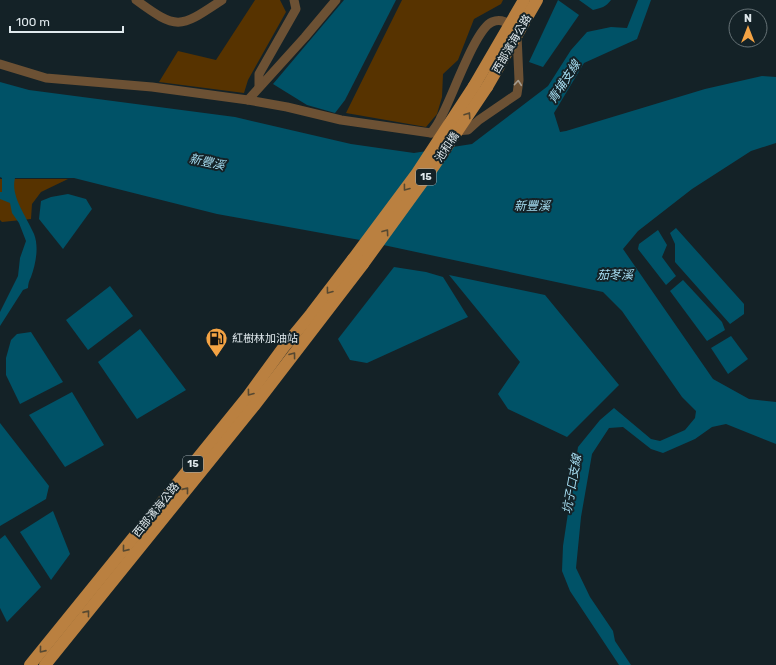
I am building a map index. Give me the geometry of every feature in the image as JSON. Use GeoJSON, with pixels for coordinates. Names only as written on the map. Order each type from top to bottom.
{"type":"FeatureCollection","features":[{"type":"Feature","properties":{"kind":"main road","name":"西部濱海公路"},"geometry":{"type":"LineString","coordinates":[[487,87],[514,29],[524,0]]}},
{"type":"Feature","properties":{"kind":"main road","name":"西部濱海公路"},"geometry":{"type":"LineString","coordinates":[[474,86],[514,29],[537,0]]}},
{"type":"Feature","properties":{"kind":"main road","name":"池和橋"},"geometry":{"type":"LineString","coordinates":[[358,262],[474,86]]}},
{"type":"Feature","properties":{"kind":"main road","name":"池和橋"},"geometry":{"type":"LineString","coordinates":[[358,262],[434,166],[487,87]]}},
{"type":"Feature","properties":{"kind":"main road","name":"西部濱海公路"},"geometry":{"type":"LineString","coordinates":[[30,665],[248,396],[283,348],[311,314],[358,262]]}},
{"type":"Feature","properties":{"kind":"main road","name":"西部濱海公路"},"geometry":{"type":"LineString","coordinates":[[45,665],[254,406],[358,262]]}},
{"type":"Feature","properties":{"kind":"street"},"geometry":{"type":"LineString","coordinates":[[136,0],[168,21],[176,23],[190,20],[222,0]]}},
{"type":"Feature","properties":{"kind":"street"},"geometry":{"type":"LineString","coordinates":[[259,87],[259,74],[296,9],[294,0]]}},
{"type":"Feature","properties":{"kind":"street"},"geometry":{"type":"LineString","coordinates":[[248,100],[336,0]]}},
{"type":"Feature","properties":{"kind":"street"},"geometry":{"type":"LineString","coordinates":[[0,64],[46,78],[152,87],[248,100],[287,107],[341,120],[431,133],[468,130],[479,120],[517,94],[518,80],[514,29],[502,20],[492,22],[481,32],[442,117],[431,133]]}},
{"type":"Feature","properties":{"kind":"street"},"geometry":{"type":"LineString","coordinates":[[442,117],[454,131]]}},
{"type":"Feature","properties":{"kind":"shaded area"},"geometry":{"type":"Polygon","coordinates":[[[255,0],[280,0],[286,12],[248,80],[244,93],[159,82],[178,51],[216,60],[255,0]]]}},
{"type":"Feature","properties":{"kind":"shaded area"},"geometry":{"type":"Polygon","coordinates":[[[402,0],[503,0],[501,4],[474,19],[458,60],[443,74],[442,97],[437,114],[426,127],[346,113],[402,0]]]}},
{"type":"Feature","properties":{"kind":"shaded area"},"geometry":{"type":"Polygon","coordinates":[[[0,179],[68,179],[41,192],[32,204],[31,219],[2,222],[0,220],[0,179]]]}},
{"type":"Feature","properties":{"kind":"water"},"geometry":{"type":"Polygon","coordinates":[[[344,0],[396,0],[345,100],[335,113],[307,105],[273,84],[344,0]]]}},
{"type":"Feature","properties":{"kind":"water"},"geometry":{"type":"Polygon","coordinates":[[[558,0],[579,15],[543,67],[529,62],[558,0]]]}},
{"type":"Feature","properties":{"kind":"water"},"geometry":{"type":"Polygon","coordinates":[[[579,0],[611,0],[603,7],[593,10],[579,0]]]}},
{"type":"Feature","properties":{"kind":"water","name":"新豐溪"},"geometry":{"type":"Polygon","coordinates":[[[638,0],[651,0],[637,39],[584,63],[554,113],[560,132],[705,89],[762,76],[776,77],[776,143],[751,151],[692,189],[638,231],[623,249],[713,379],[749,399],[776,402],[776,444],[726,424],[712,427],[695,439],[663,453],[651,449],[623,427],[609,428],[592,454],[581,517],[576,568],[590,597],[613,631],[615,641],[631,665],[619,665],[570,591],[562,571],[563,546],[578,447],[600,420],[614,408],[651,439],[660,441],[685,430],[695,418],[696,411],[682,397],[622,311],[603,292],[360,240],[217,214],[74,178],[15,178],[14,185],[17,199],[36,239],[36,255],[28,288],[23,290],[0,326],[0,312],[18,276],[20,258],[26,241],[19,223],[12,213],[10,203],[0,199],[0,192],[2,192],[2,178],[0,177],[0,82],[29,90],[235,117],[351,144],[414,153],[472,144],[548,86],[571,50],[587,32],[611,27],[627,28],[638,0]]]}},
{"type":"Feature","properties":{"kind":"water"},"geometry":{"type":"Polygon","coordinates":[[[68,194],[86,199],[92,209],[63,249],[39,219],[41,201],[51,197],[68,194]]]}},
{"type":"Feature","properties":{"kind":"water"},"geometry":{"type":"Polygon","coordinates":[[[676,228],[744,304],[744,314],[730,324],[675,262],[675,244],[670,233],[676,228]]]}},
{"type":"Feature","properties":{"kind":"water"},"geometry":{"type":"Polygon","coordinates":[[[658,230],[667,245],[662,257],[676,276],[666,285],[638,249],[639,244],[658,230]]]}},
{"type":"Feature","properties":{"kind":"water"},"geometry":{"type":"Polygon","coordinates":[[[394,267],[426,272],[443,277],[468,317],[367,363],[350,360],[338,339],[394,267]]]}},
{"type":"Feature","properties":{"kind":"water"},"geometry":{"type":"Polygon","coordinates":[[[449,275],[545,295],[619,385],[567,437],[508,409],[498,394],[520,362],[449,275]]]}},
{"type":"Feature","properties":{"kind":"water"},"geometry":{"type":"Polygon","coordinates":[[[683,280],[722,322],[725,330],[707,341],[670,291],[683,280]]]}},
{"type":"Feature","properties":{"kind":"water"},"geometry":{"type":"Polygon","coordinates":[[[110,286],[133,316],[88,350],[66,320],[110,286]]]}},
{"type":"Feature","properties":{"kind":"water"},"geometry":{"type":"Polygon","coordinates":[[[140,329],[186,390],[137,419],[98,362],[140,329]]]}},
{"type":"Feature","properties":{"kind":"water"},"geometry":{"type":"Polygon","coordinates":[[[31,332],[63,382],[20,404],[6,375],[6,358],[11,340],[17,334],[31,332]]]}},
{"type":"Feature","properties":{"kind":"water"},"geometry":{"type":"Polygon","coordinates":[[[731,336],[748,359],[728,374],[711,348],[731,336]]]}},
{"type":"Feature","properties":{"kind":"water"},"geometry":{"type":"Polygon","coordinates":[[[72,392],[104,445],[65,467],[29,415],[72,392]]]}},
{"type":"Feature","properties":{"kind":"water"},"geometry":{"type":"Polygon","coordinates":[[[0,423],[49,486],[46,499],[0,526],[0,423]]]}},
{"type":"Feature","properties":{"kind":"water"},"geometry":{"type":"Polygon","coordinates":[[[53,511],[70,554],[51,580],[20,532],[53,511]]]}},
{"type":"Feature","properties":{"kind":"water"},"geometry":{"type":"Polygon","coordinates":[[[5,535],[41,587],[7,622],[0,608],[0,539],[5,535]]]}},
{"type":"Feature","properties":{"kind":"place","name":"紅樹林加油站"},"geometry":{"type":"Point","coordinates":[216,358]}},
{"type":"Feature","properties":{"kind":"water label","name":"青埔支線"},"geometry":{"type":"Point","coordinates":[564,82]}},
{"type":"Feature","properties":{"kind":"water label","name":"茄苳溪"},"geometry":{"type":"Point","coordinates":[615,275]}},
{"type":"Feature","properties":{"kind":"water label","name":"坑子口支線"},"geometry":{"type":"Point","coordinates":[572,484]}}]}
